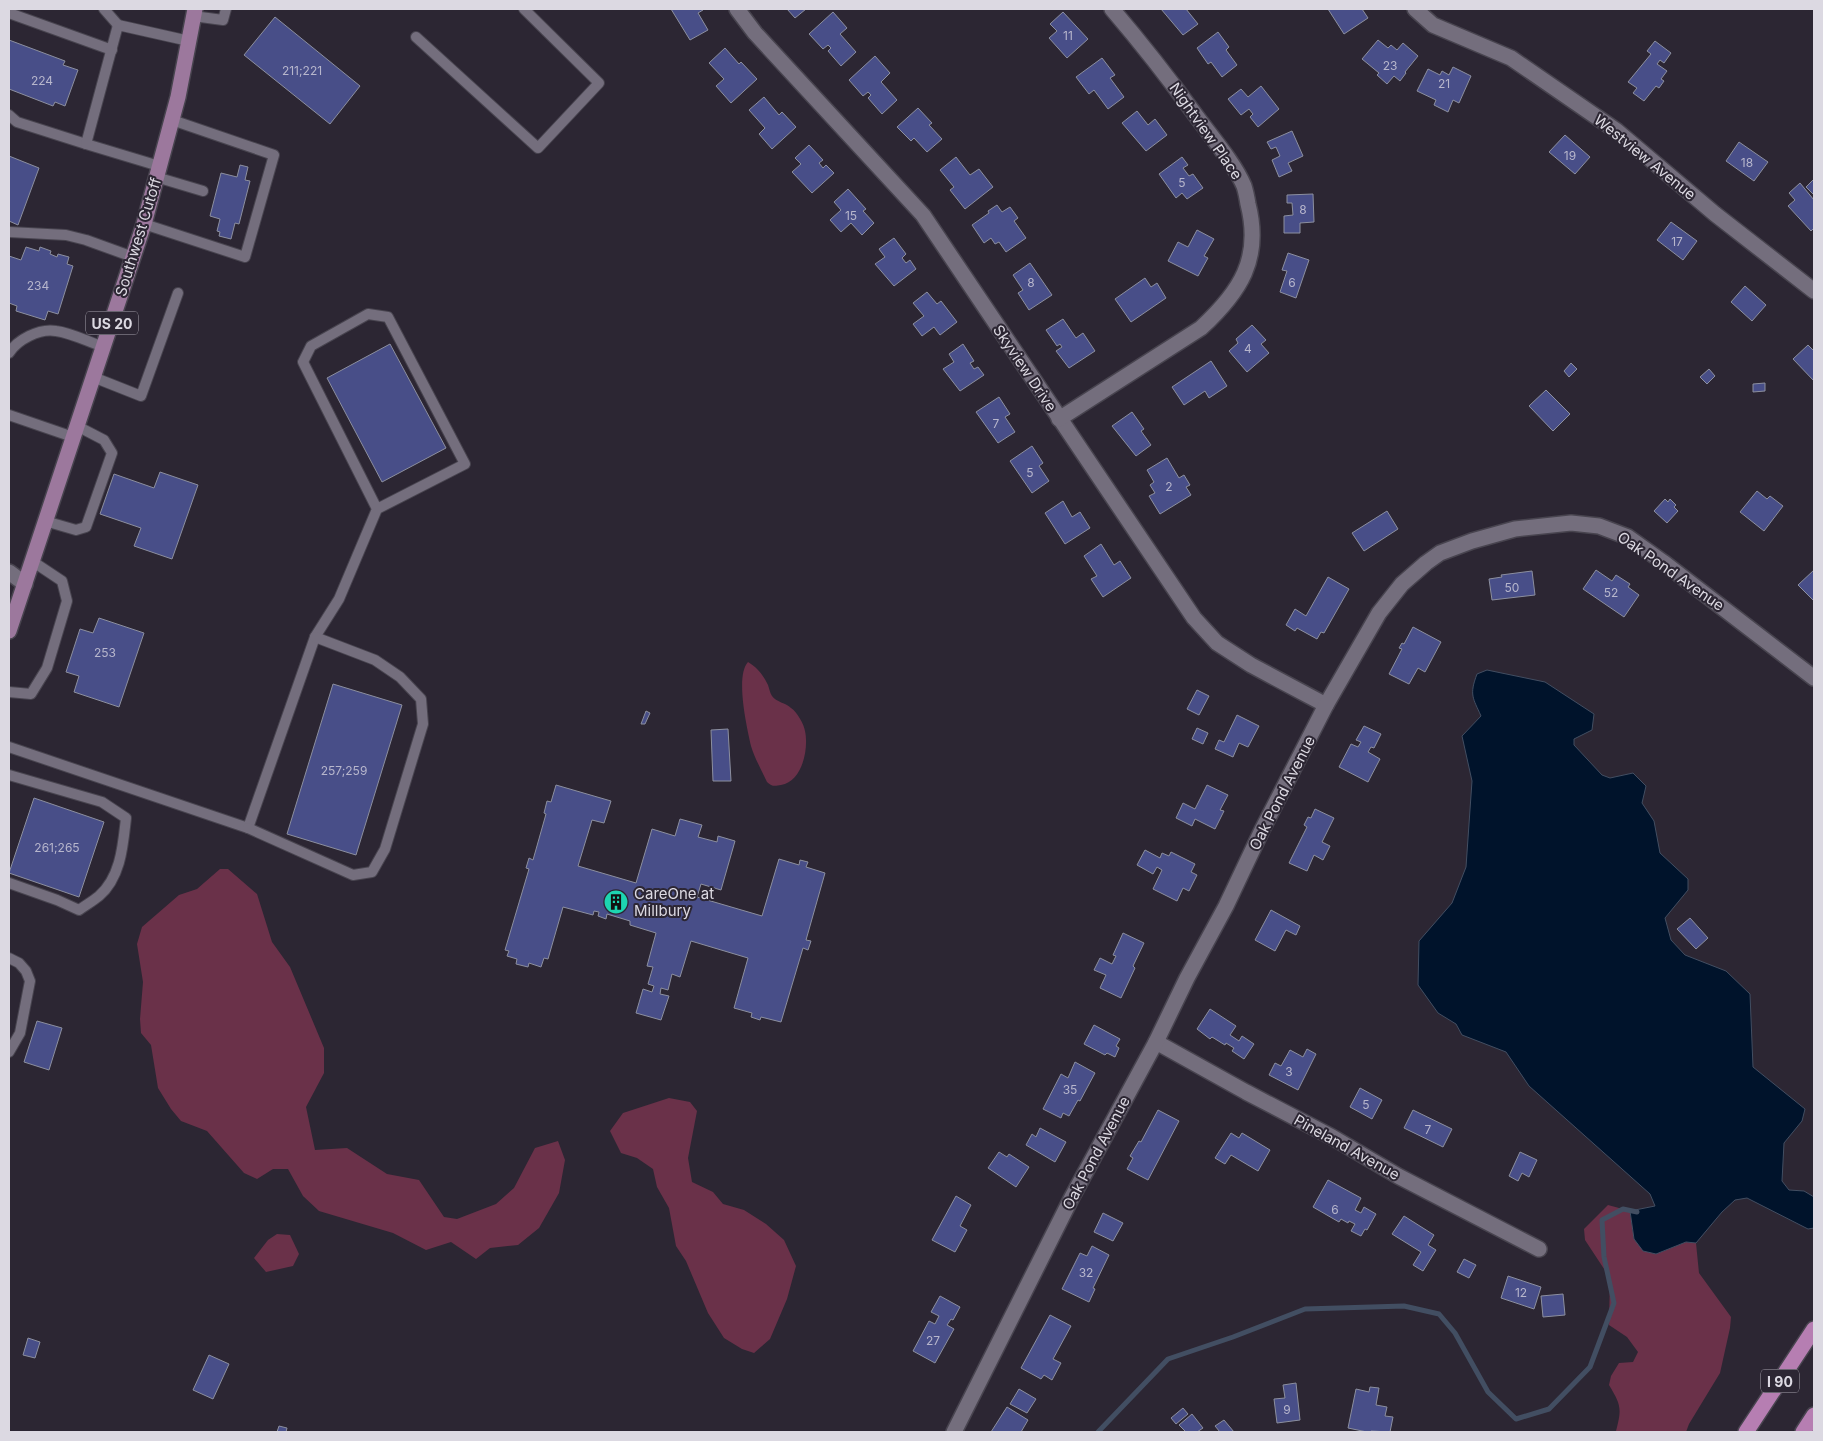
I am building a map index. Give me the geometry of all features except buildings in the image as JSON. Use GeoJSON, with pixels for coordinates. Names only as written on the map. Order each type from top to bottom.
{"type":"FeatureCollection","features":[{"type":"Feature","properties":{"kind":"highway","name":"I 90"},"geometry":{"type":"LineString","coordinates":[[1746,1432],[1814,1329]]}},
{"type":"Feature","properties":{"kind":"highway"},"geometry":{"type":"LineString","coordinates":[[1803,1432],[1814,1415]]}},
{"type":"Feature","properties":{"kind":"main road","name":"Southwest Cutoff"},"geometry":{"type":"LineString","coordinates":[[9,631],[144,224],[172,120],[194,13]]}},
{"type":"Feature","properties":{"kind":"street","name":"Skyview Drive"},"geometry":{"type":"LineString","coordinates":[[737,9],[755,33],[923,215],[1194,618],[1217,643],[1326,705]]}},
{"type":"Feature","properties":{"kind":"street","name":"Nightview Place"},"geometry":{"type":"LineString","coordinates":[[1060,419],[1200,328],[1220,310],[1233,293],[1248,267],[1253,246],[1252,219],[1244,186],[1225,155],[1161,67],[1112,9]]}},
{"type":"Feature","properties":{"kind":"street","name":"Westview Avenue"},"geometry":{"type":"LineString","coordinates":[[1415,9],[1433,25],[1511,58],[1617,131],[1715,214],[1814,291]]}},
{"type":"Feature","properties":{"kind":"street","name":"Oak Pond Avenue"},"geometry":{"type":"LineString","coordinates":[[954,1432],[1072,1197],[1156,1042],[1187,978],[1226,906],[1262,830],[1326,705],[1379,613],[1402,584],[1440,553],[1472,541],[1515,529],[1571,523],[1599,526],[1628,537],[1814,678]]}},
{"type":"Feature","properties":{"kind":"street"},"geometry":{"type":"LineString","coordinates":[[9,572],[25,584]]}},
{"type":"Feature","properties":{"kind":"street","name":"Pineland Avenue"},"geometry":{"type":"LineString","coordinates":[[1156,1042],[1332,1137],[1398,1176],[1539,1249]]}},
{"type":"Feature","properties":{"kind":"lane"},"geometry":{"type":"LineString","coordinates":[[104,9],[118,25],[189,41]]}},
{"type":"Feature","properties":{"kind":"lane"},"geometry":{"type":"LineString","coordinates":[[194,13],[223,20],[226,9]]}},
{"type":"Feature","properties":{"kind":"lane"},"geometry":{"type":"LineString","coordinates":[[416,37],[538,148],[599,82],[524,9]]}},
{"type":"Feature","properties":{"kind":"lane"},"geometry":{"type":"LineString","coordinates":[[9,13],[112,50]]}},
{"type":"Feature","properties":{"kind":"lane"},"geometry":{"type":"LineString","coordinates":[[86,144],[118,25]]}},
{"type":"Feature","properties":{"kind":"lane"},"geometry":{"type":"LineString","coordinates":[[9,115],[17,122],[86,144],[203,191]]}},
{"type":"Feature","properties":{"kind":"lane"},"geometry":{"type":"LineString","coordinates":[[144,224],[245,257],[274,154],[172,120]]}},
{"type":"Feature","properties":{"kind":"lane"},"geometry":{"type":"LineString","coordinates":[[9,232],[66,235],[133,257]]}},
{"type":"Feature","properties":{"kind":"lane"},"geometry":{"type":"LineString","coordinates":[[94,377],[141,396],[178,293]]}},
{"type":"Feature","properties":{"kind":"lane"},"geometry":{"type":"LineString","coordinates":[[248,828],[315,637],[339,599],[377,509],[465,464],[388,317],[368,314],[311,346],[303,362],[377,509]]}},
{"type":"Feature","properties":{"kind":"lane"},"geometry":{"type":"LineString","coordinates":[[9,353],[13,346],[35,334],[55,331],[104,347]]}},
{"type":"Feature","properties":{"kind":"lane"},"geometry":{"type":"LineString","coordinates":[[9,414],[104,440],[112,453],[86,526],[76,530],[45,521]]}},
{"type":"Feature","properties":{"kind":"lane"},"geometry":{"type":"LineString","coordinates":[[9,692],[31,694],[47,668],[67,601],[62,581],[32,561]]}},
{"type":"Feature","properties":{"kind":"lane"},"geometry":{"type":"LineString","coordinates":[[9,747],[248,828],[353,874],[372,872],[385,849],[423,724],[421,700],[400,677],[375,660],[315,637]]}},
{"type":"Feature","properties":{"kind":"lane"},"geometry":{"type":"LineString","coordinates":[[9,778],[102,802],[126,818],[121,858],[109,885],[100,895],[79,910],[57,900],[9,884]]}},
{"type":"Feature","properties":{"kind":"lane"},"geometry":{"type":"LineString","coordinates":[[9,958],[19,963],[26,971],[30,981],[20,1033],[9,1052]]}},
{"type":"Feature","properties":{"kind":"shaded area"},"geometry":{"type":"Polygon","coordinates":[[[748,662],[762,675],[772,696],[793,710],[800,718],[804,728],[806,738],[805,755],[799,771],[788,783],[774,786],[767,782],[751,746],[742,690],[742,678],[748,662]]]}},
{"type":"Feature","properties":{"kind":"shaded area"},"geometry":{"type":"Polygon","coordinates":[[[220,869],[228,869],[257,894],[272,942],[290,967],[324,1048],[324,1073],[306,1107],[315,1150],[347,1148],[387,1174],[419,1180],[444,1217],[457,1219],[496,1204],[514,1188],[535,1148],[558,1141],[565,1160],[559,1193],[539,1228],[518,1245],[490,1248],[476,1259],[451,1242],[426,1250],[393,1233],[319,1211],[303,1196],[288,1169],[273,1169],[257,1179],[244,1173],[207,1131],[181,1121],[158,1088],[151,1045],[141,1033],[140,1019],[143,982],[137,944],[142,927],[179,895],[197,889],[220,869]]]}},
{"type":"Feature","properties":{"kind":"shaded area"},"geometry":{"type":"Polygon","coordinates":[[[669,1098],[690,1102],[697,1111],[688,1158],[692,1182],[713,1192],[723,1204],[744,1210],[766,1224],[784,1240],[796,1266],[787,1299],[770,1339],[754,1353],[742,1349],[724,1338],[708,1313],[686,1261],[676,1246],[669,1208],[657,1187],[653,1169],[637,1158],[621,1153],[610,1131],[623,1113],[669,1098]]]}},
{"type":"Feature","properties":{"kind":"shaded area"},"geometry":{"type":"Polygon","coordinates":[[[1608,1205],[1630,1211],[1634,1239],[1656,1254],[1686,1242],[1696,1243],[1699,1273],[1731,1317],[1720,1373],[1686,1432],[1611,1432],[1616,1431],[1620,1412],[1616,1397],[1609,1385],[1611,1376],[1619,1363],[1633,1362],[1638,1352],[1627,1337],[1609,1325],[1610,1278],[1585,1240],[1584,1229],[1608,1205]]]}},
{"type":"Feature","properties":{"kind":"shaded area"},"geometry":{"type":"Polygon","coordinates":[[[277,1234],[290,1235],[299,1254],[293,1266],[266,1272],[254,1258],[268,1240],[277,1234]]]}},
{"type":"Feature","properties":{"kind":"water"},"geometry":{"type":"Polygon","coordinates":[[[1487,670],[1545,682],[1594,714],[1592,730],[1574,739],[1574,745],[1602,775],[1610,778],[1633,773],[1646,786],[1642,803],[1654,821],[1660,853],[1688,879],[1688,890],[1665,918],[1671,940],[1685,955],[1726,971],[1750,994],[1753,1067],[1805,1109],[1802,1121],[1784,1143],[1782,1181],[1789,1190],[1804,1191],[1814,1197],[1814,1228],[1808,1229],[1747,1198],[1735,1200],[1722,1212],[1696,1243],[1686,1242],[1656,1254],[1643,1251],[1634,1239],[1630,1211],[1655,1206],[1650,1194],[1529,1086],[1506,1052],[1462,1035],[1456,1024],[1438,1013],[1418,985],[1419,941],[1452,903],[1466,867],[1472,781],[1462,736],[1481,716],[1474,700],[1473,687],[1477,674],[1487,670]]]}},
{"type":"Feature","properties":{"kind":"waterway"},"geometry":{"type":"LineString","coordinates":[[1098,1432],[1168,1359],[1233,1337],[1305,1309],[1404,1306],[1439,1314],[1455,1333],[1488,1392],[1516,1419],[1549,1409],[1590,1367],[1614,1303],[1604,1257],[1602,1220],[1623,1209],[1637,1212]]}},
{"type":"Feature","properties":{"kind":"place","name":"CareOne at Millbury"},"geometry":{"type":"Point","coordinates":[616,902]}}]}
